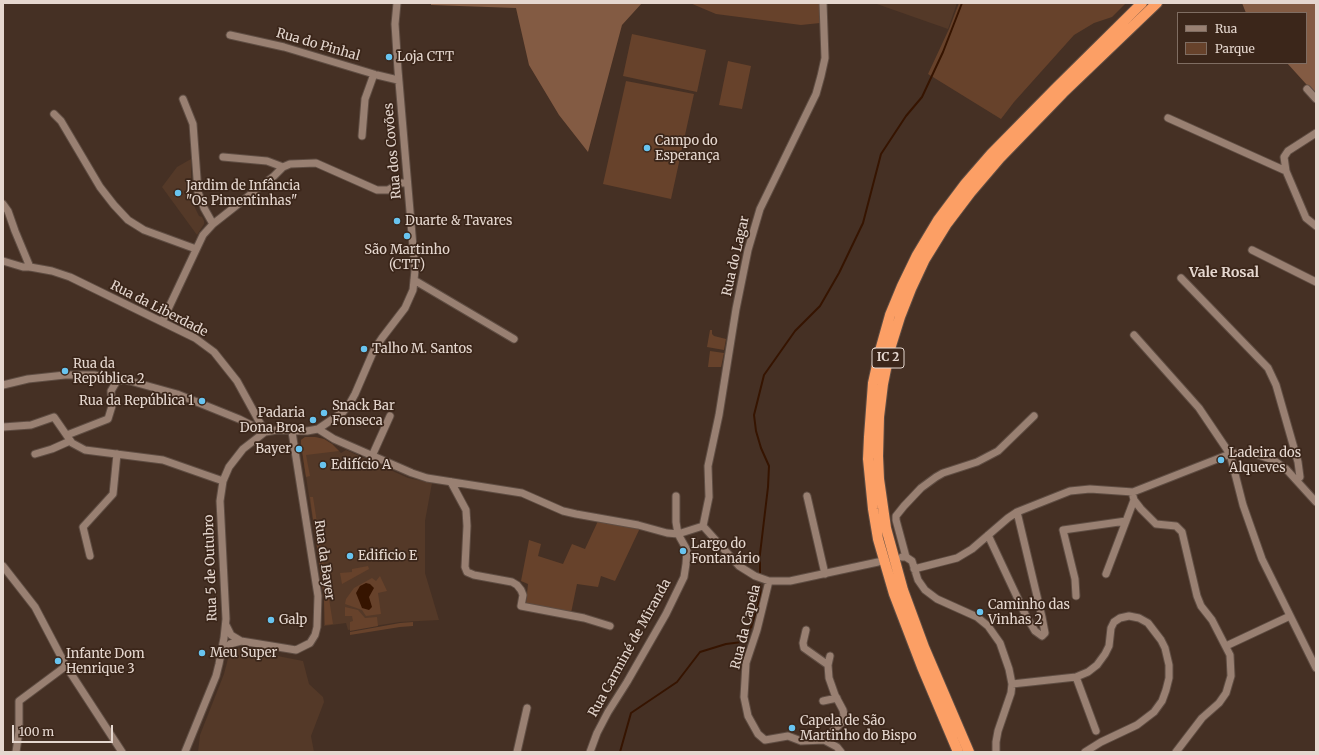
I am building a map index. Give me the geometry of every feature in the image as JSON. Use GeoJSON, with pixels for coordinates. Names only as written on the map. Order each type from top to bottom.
{"type":"FeatureCollection","features":[{"type":"Feature","properties":{"kind":"highway","name":"IC 2"},"geometry":{"type":"LineString","coordinates":[[969,752],[924,647],[903,590],[886,528],[879,479],[878,441],[883,384],[890,349],[911,289],[925,259],[946,225],[971,192],[1000,158],[1123,30],[1142,3]]}},
{"type":"Feature","properties":{"kind":"highway","name":"IC 2"},"geometry":{"type":"LineString","coordinates":[[958,752],[922,667],[894,594],[875,524],[870,483],[869,437],[873,383],[881,347],[890,315],[917,255],[942,214],[964,184],[991,154],[1056,88],[1123,30],[1157,3]]}},
{"type":"Feature","properties":{"kind":"street","name":"Rua dos Covões"},"geometry":{"type":"LineString","coordinates":[[292,432],[307,432],[318,429],[336,417],[350,403],[374,350],[405,308],[413,290],[415,270],[398,80],[395,24],[397,3]]}},
{"type":"Feature","properties":{"kind":"street","name":"Rua do Lagar"},"geometry":{"type":"LineString","coordinates":[[703,526],[708,497],[708,466],[719,414],[736,309],[748,250],[760,209],[816,94],[822,76],[825,58],[823,3]]}},
{"type":"Feature","properties":{"kind":"street","name":"Rua do Pinhal"},"geometry":{"type":"LineString","coordinates":[[230,35],[284,47],[398,80]]}},
{"type":"Feature","properties":{"kind":"street"},"geometry":{"type":"LineString","coordinates":[[362,136],[365,99],[374,74]]}},
{"type":"Feature","properties":{"kind":"street"},"geometry":{"type":"LineString","coordinates":[[1307,89],[1316,99]]}},
{"type":"Feature","properties":{"kind":"street"},"geometry":{"type":"LineString","coordinates":[[183,99],[192,124],[196,154],[196,180],[198,192],[204,208],[213,224]]}},
{"type":"Feature","properties":{"kind":"street"},"geometry":{"type":"LineString","coordinates":[[54,114],[61,120],[100,187],[128,220],[144,230],[196,249]]}},
{"type":"Feature","properties":{"kind":"street"},"geometry":{"type":"LineString","coordinates":[[1168,118],[1286,171]]}},
{"type":"Feature","properties":{"kind":"street"},"geometry":{"type":"LineString","coordinates":[[1316,133],[1288,151],[1284,157],[1286,171],[1306,218],[1316,226]]}},
{"type":"Feature","properties":{"kind":"street"},"geometry":{"type":"LineString","coordinates":[[223,157],[267,161],[283,167]]}},
{"type":"Feature","properties":{"kind":"street"},"geometry":{"type":"LineString","coordinates":[[162,322],[203,235],[213,224],[274,176],[283,167],[290,164],[316,163],[377,190],[388,190],[400,183],[407,183]]}},
{"type":"Feature","properties":{"kind":"street"},"geometry":{"type":"LineString","coordinates":[[3,204],[8,211],[30,267]]}},
{"type":"Feature","properties":{"kind":"street"},"geometry":{"type":"LineString","coordinates":[[1252,250],[1316,282]]}},
{"type":"Feature","properties":{"kind":"street","name":"Rua da Liberdade"},"geometry":{"type":"LineString","coordinates":[[3,261],[23,267],[52,271],[70,277],[195,338],[214,352],[237,381],[265,432]]}},
{"type":"Feature","properties":{"kind":"street"},"geometry":{"type":"LineString","coordinates":[[1181,278],[1268,368],[1276,385],[1298,462],[1300,477],[1297,480]]}},
{"type":"Feature","properties":{"kind":"street"},"geometry":{"type":"LineString","coordinates":[[414,280],[514,339]]}},
{"type":"Feature","properties":{"kind":"street"},"geometry":{"type":"LineString","coordinates":[[1134,336],[1199,408],[1230,454],[1243,505],[1262,559],[1316,668]]}},
{"type":"Feature","properties":{"kind":"street"},"geometry":{"type":"LineString","coordinates":[[3,384],[28,379],[65,375],[94,375],[130,381],[177,394],[239,419],[265,432],[277,430],[292,432]]}},
{"type":"Feature","properties":{"kind":"street"},"geometry":{"type":"LineString","coordinates":[[35,454],[52,449],[69,438],[108,419],[112,406],[111,391],[118,379]]}},
{"type":"Feature","properties":{"kind":"street"},"geometry":{"type":"LineString","coordinates":[[372,456],[390,416]]}},
{"type":"Feature","properties":{"kind":"street"},"geometry":{"type":"LineString","coordinates":[[996,752],[998,731],[1011,693],[1012,684],[1009,669],[1000,643],[988,626],[977,617],[932,596],[921,586],[912,561],[904,557],[896,520],[899,512],[908,501],[929,481],[943,473],[977,462],[998,451],[1034,416]]}},
{"type":"Feature","properties":{"kind":"street"},"geometry":{"type":"LineString","coordinates":[[3,427],[31,425],[54,418],[72,443],[85,450],[163,460],[223,481]]}},
{"type":"Feature","properties":{"kind":"street"},"geometry":{"type":"LineString","coordinates":[[318,429],[334,439],[412,474],[427,478],[522,493],[576,514],[638,524],[667,533],[678,534],[703,526],[739,566],[755,576],[770,581],[790,581],[878,562]]}},
{"type":"Feature","properties":{"kind":"street","name":"Rua 5 de Outubro"},"geometry":{"type":"LineString","coordinates":[[186,752],[213,682],[222,653],[226,625],[220,501],[223,481],[229,467],[243,449],[265,432]]}},
{"type":"Feature","properties":{"kind":"street","name":"Rua da Bayer"},"geometry":{"type":"LineString","coordinates":[[241,641],[296,650],[310,644],[317,627],[318,596],[292,432]]}},
{"type":"Feature","properties":{"kind":"street"},"geometry":{"type":"LineString","coordinates":[[914,569],[957,558],[972,549],[1017,512],[1070,491],[1090,489],[1133,492],[1230,454],[1245,453],[1263,456],[1272,460],[1286,469],[1316,502]]}},
{"type":"Feature","properties":{"kind":"street"},"geometry":{"type":"LineString","coordinates":[[90,556],[83,527],[113,494],[117,454]]}},
{"type":"Feature","properties":{"kind":"street"},"geometry":{"type":"LineString","coordinates":[[451,482],[466,510],[467,526],[465,567],[468,572],[474,576],[512,582],[517,585],[523,595],[521,606],[584,618],[610,626]]}},
{"type":"Feature","properties":{"kind":"street"},"geometry":{"type":"LineString","coordinates":[[1106,574],[1134,500],[1133,492]]}},
{"type":"Feature","properties":{"kind":"street"},"geometry":{"type":"LineString","coordinates":[[676,496],[676,522],[678,534]]}},
{"type":"Feature","properties":{"kind":"street"},"geometry":{"type":"LineString","coordinates":[[807,496],[825,574]]}},
{"type":"Feature","properties":{"kind":"street"},"geometry":{"type":"LineString","coordinates":[[1134,500],[1156,524],[1176,526],[1182,532],[1197,596],[1201,606],[1212,620],[1230,655],[1231,676],[1226,693],[1219,703],[1202,718],[1176,752]]}},
{"type":"Feature","properties":{"kind":"street"},"geometry":{"type":"LineString","coordinates":[[988,535],[1026,616],[1035,631],[1042,636],[1045,633],[1042,617],[1017,512]]}},
{"type":"Feature","properties":{"kind":"street"},"geometry":{"type":"LineString","coordinates":[[1076,596],[1075,579],[1063,530],[1126,521]]}},
{"type":"Feature","properties":{"kind":"street","name":"Rua Carminé de Miranda"},"geometry":{"type":"LineString","coordinates":[[590,752],[597,733],[608,712],[666,614],[684,577],[687,550],[678,534]]}},
{"type":"Feature","properties":{"kind":"street"},"geometry":{"type":"LineString","coordinates":[[3,566],[34,607],[66,666],[122,752]]}},
{"type":"Feature","properties":{"kind":"street","name":"Rua da Capela"},"geometry":{"type":"LineString","coordinates":[[770,581],[757,630],[746,663],[744,697],[748,716],[758,734],[765,740],[788,736],[801,741],[824,740]]}},
{"type":"Feature","properties":{"kind":"street"},"geometry":{"type":"LineString","coordinates":[[1012,684],[1076,676],[1088,672],[1097,665],[1105,654],[1109,646],[1111,628],[1114,622],[1120,618],[1129,616],[1139,618],[1148,623],[1165,648],[1169,665],[1169,678],[1162,701],[1154,712],[1137,725],[1084,752]]}},
{"type":"Feature","properties":{"kind":"street"},"geometry":{"type":"LineString","coordinates":[[1226,646],[1290,616]]}},
{"type":"Feature","properties":{"kind":"street"},"geometry":{"type":"LineString","coordinates":[[226,625],[231,635],[241,641]]}},
{"type":"Feature","properties":{"kind":"street"},"geometry":{"type":"LineString","coordinates":[[806,630],[803,643],[804,648],[828,665]]}},
{"type":"Feature","properties":{"kind":"street"},"geometry":{"type":"LineString","coordinates":[[222,653],[230,644],[241,641]]}},
{"type":"Feature","properties":{"kind":"street"},"geometry":{"type":"LineString","coordinates":[[830,656],[828,665],[829,678],[843,710],[843,719],[840,726],[830,733],[824,740],[839,750]]}},
{"type":"Feature","properties":{"kind":"street"},"geometry":{"type":"LineString","coordinates":[[16,752],[19,731],[19,701],[66,666]]}},
{"type":"Feature","properties":{"kind":"street"},"geometry":{"type":"LineString","coordinates":[[1076,676],[1096,731]]}},
{"type":"Feature","properties":{"kind":"street"},"geometry":{"type":"LineString","coordinates":[[823,701],[837,698]]}},
{"type":"Feature","properties":{"kind":"street"},"geometry":{"type":"LineString","coordinates":[[516,752],[527,708]]}},
{"type":"Feature","properties":{"kind":"street"},"geometry":{"type":"LineString","coordinates":[[830,733],[839,750]]}},
{"type":"Feature","properties":{"kind":"street","name":"Rua 5 de Outubro"},"geometry":{"type":"LineString","coordinates":[[190,752],[191,741]]}},
{"type":"Feature","properties":{"kind":"shaded area"},"geometry":{"type":"Polygon","coordinates":[[[431,3],[642,3],[622,25],[588,152],[559,115],[529,65],[516,8],[431,5],[431,3]]]}},
{"type":"Feature","properties":{"kind":"shaded area"},"geometry":{"type":"Polygon","coordinates":[[[874,3],[957,3],[948,29],[874,3]]]}},
{"type":"Feature","properties":{"kind":"shaded area"},"geometry":{"type":"Polygon","coordinates":[[[1242,3],[1316,3],[1316,95],[1288,64],[1307,64],[1307,12],[1246,12],[1242,3]]]}},
{"type":"Feature","properties":{"kind":"shaded area","name":"Jardim de Infância \"Os Pimentinhas\""},"geometry":{"type":"Polygon","coordinates":[[[191,159],[191,185],[189,188],[195,208],[199,216],[202,217],[204,221],[204,224],[197,235],[162,187],[177,167],[191,159]]]}},
{"type":"Feature","properties":{"kind":"shaded area"},"geometry":{"type":"Polygon","coordinates":[[[305,437],[324,439],[332,444],[341,453],[346,450],[408,478],[432,483],[425,521],[425,573],[439,620],[400,622],[348,630],[346,623],[324,626],[322,580],[301,444],[301,440],[305,437]]]}},
{"type":"Feature","properties":{"kind":"shaded area"},"geometry":{"type":"Polygon","coordinates":[[[366,583],[370,584],[374,588],[369,597],[372,607],[369,610],[362,608],[356,593],[360,586],[366,583]]]}},
{"type":"Feature","properties":{"kind":"shaded area"},"geometry":{"type":"Polygon","coordinates":[[[237,648],[303,661],[309,684],[323,697],[324,702],[311,736],[314,752],[198,752],[200,735],[224,674],[230,651],[237,648]]]}},
{"type":"Feature","properties":{"kind":"green space"},"geometry":{"type":"Polygon","coordinates":[[[690,3],[819,3],[820,23],[801,25],[716,14],[690,3]]]}},
{"type":"Feature","properties":{"kind":"green space"},"geometry":{"type":"Polygon","coordinates":[[[959,3],[1126,3],[1112,17],[1094,23],[1074,35],[1014,102],[1001,119],[928,74],[949,29],[959,3]]]}},
{"type":"Feature","properties":{"kind":"green space"},"geometry":{"type":"Polygon","coordinates":[[[632,34],[706,50],[697,92],[623,76],[632,34]]]}},
{"type":"Feature","properties":{"kind":"green space"},"geometry":{"type":"Polygon","coordinates":[[[728,61],[751,66],[742,109],[719,105],[728,61]]]}},
{"type":"Feature","properties":{"kind":"green space","name":"Campo do Esperança"},"geometry":{"type":"Polygon","coordinates":[[[626,81],[694,94],[671,199],[603,184],[626,81]]]}},
{"type":"Feature","properties":{"kind":"green space"},"geometry":{"type":"Polygon","coordinates":[[[710,330],[712,330],[712,334],[714,336],[726,339],[724,350],[707,347],[710,330]]]}},
{"type":"Feature","properties":{"kind":"green space"},"geometry":{"type":"Polygon","coordinates":[[[710,351],[724,353],[721,367],[708,367],[710,351]]]}},
{"type":"Feature","properties":{"kind":"green space"},"geometry":{"type":"Polygon","coordinates":[[[305,437],[324,439],[339,451],[306,455],[310,476],[306,477],[301,444],[301,440],[305,437]]]}},
{"type":"Feature","properties":{"kind":"green space"},"geometry":{"type":"Polygon","coordinates":[[[310,497],[313,497],[333,624],[325,625],[324,599],[310,497]]]}},
{"type":"Feature","properties":{"kind":"green space"},"geometry":{"type":"Polygon","coordinates":[[[598,521],[640,528],[615,581],[601,576],[598,587],[577,584],[571,613],[526,604],[528,584],[521,581],[529,540],[541,544],[538,556],[563,564],[572,544],[585,549],[598,521]]]}},
{"type":"Feature","properties":{"kind":"green space"},"geometry":{"type":"Polygon","coordinates":[[[368,566],[369,569],[342,584],[340,573],[352,572],[352,569],[368,566]]]}},
{"type":"Feature","properties":{"kind":"green space"},"geometry":{"type":"Polygon","coordinates":[[[380,576],[387,591],[378,593],[381,614],[366,616],[362,610],[345,604],[346,599],[354,588],[372,578],[376,581],[380,576]]]}},
{"type":"Feature","properties":{"kind":"green space"},"geometry":{"type":"Polygon","coordinates":[[[345,607],[358,610],[365,618],[377,617],[378,626],[350,631],[350,622],[353,621],[352,616],[345,616],[345,607]]]}},
{"type":"Feature","properties":{"kind":"green space"},"geometry":{"type":"Polygon","coordinates":[[[413,622],[413,626],[350,635],[350,632],[413,622]]]}},
{"type":"Feature","properties":{"kind":"waterway"},"geometry":{"type":"LineString","coordinates":[[760,573],[760,554],[769,466],[761,448],[756,431],[754,415],[764,375],[795,331],[820,306],[839,273],[863,223],[881,154],[906,116],[922,97],[943,52],[962,3]]}},
{"type":"Feature","properties":{"kind":"waterway"},"geometry":{"type":"LineString","coordinates":[[620,752],[631,713],[677,682],[700,652],[726,644],[742,642],[751,627],[761,595],[760,585]]}},
{"type":"Feature","properties":{"kind":"place","name":"Loja CTT"},"geometry":{"type":"Point","coordinates":[389,57]}},
{"type":"Feature","properties":{"kind":"place","name":"Campo do Esperança"},"geometry":{"type":"Point","coordinates":[647,148]}},
{"type":"Feature","properties":{"kind":"place","name":"Jardim de Infância \"Os Pimentinhas\""},"geometry":{"type":"Point","coordinates":[178,193]}},
{"type":"Feature","properties":{"kind":"place","name":"Duarte & Tavares"},"geometry":{"type":"Point","coordinates":[397,221]}},
{"type":"Feature","properties":{"kind":"place","name":"São Martinho (CTT)"},"geometry":{"type":"Point","coordinates":[407,236]}},
{"type":"Feature","properties":{"kind":"place","name":"Talho M. Santos"},"geometry":{"type":"Point","coordinates":[364,349]}},
{"type":"Feature","properties":{"kind":"place","name":"Rua da República 2"},"geometry":{"type":"Point","coordinates":[65,371]}},
{"type":"Feature","properties":{"kind":"place","name":"Rua da República 1"},"geometry":{"type":"Point","coordinates":[202,401]}},
{"type":"Feature","properties":{"kind":"place","name":"Snack Bar Fonseca"},"geometry":{"type":"Point","coordinates":[324,413]}},
{"type":"Feature","properties":{"kind":"place","name":"Padaria Dona Broa"},"geometry":{"type":"Point","coordinates":[313,420]}},
{"type":"Feature","properties":{"kind":"place","name":"Bayer"},"geometry":{"type":"Point","coordinates":[299,449]}},
{"type":"Feature","properties":{"kind":"place","name":"Ladeira dos Alqueves"},"geometry":{"type":"Point","coordinates":[1221,460]}},
{"type":"Feature","properties":{"kind":"place","name":"Edifício A"},"geometry":{"type":"Point","coordinates":[323,465]}},
{"type":"Feature","properties":{"kind":"place","name":"Largo do Fontanário"},"geometry":{"type":"Point","coordinates":[683,551]}},
{"type":"Feature","properties":{"kind":"place","name":"Edificio E"},"geometry":{"type":"Point","coordinates":[350,556]}},
{"type":"Feature","properties":{"kind":"place","name":"Caminho das Vinhas 2"},"geometry":{"type":"Point","coordinates":[980,612]}},
{"type":"Feature","properties":{"kind":"place","name":"Galp"},"geometry":{"type":"Point","coordinates":[271,620]}},
{"type":"Feature","properties":{"kind":"place","name":"Meu Super"},"geometry":{"type":"Point","coordinates":[202,653]}},
{"type":"Feature","properties":{"kind":"place","name":"Infante Dom Henrique 3"},"geometry":{"type":"Point","coordinates":[58,661]}},
{"type":"Feature","properties":{"kind":"place","name":"Capela de São Martinho do Bispo"},"geometry":{"type":"Point","coordinates":[792,728]}},
{"type":"Feature","properties":{"kind":"district","name":"Vale Rosal"},"geometry":{"type":"Point","coordinates":[1224,273]}}]}
